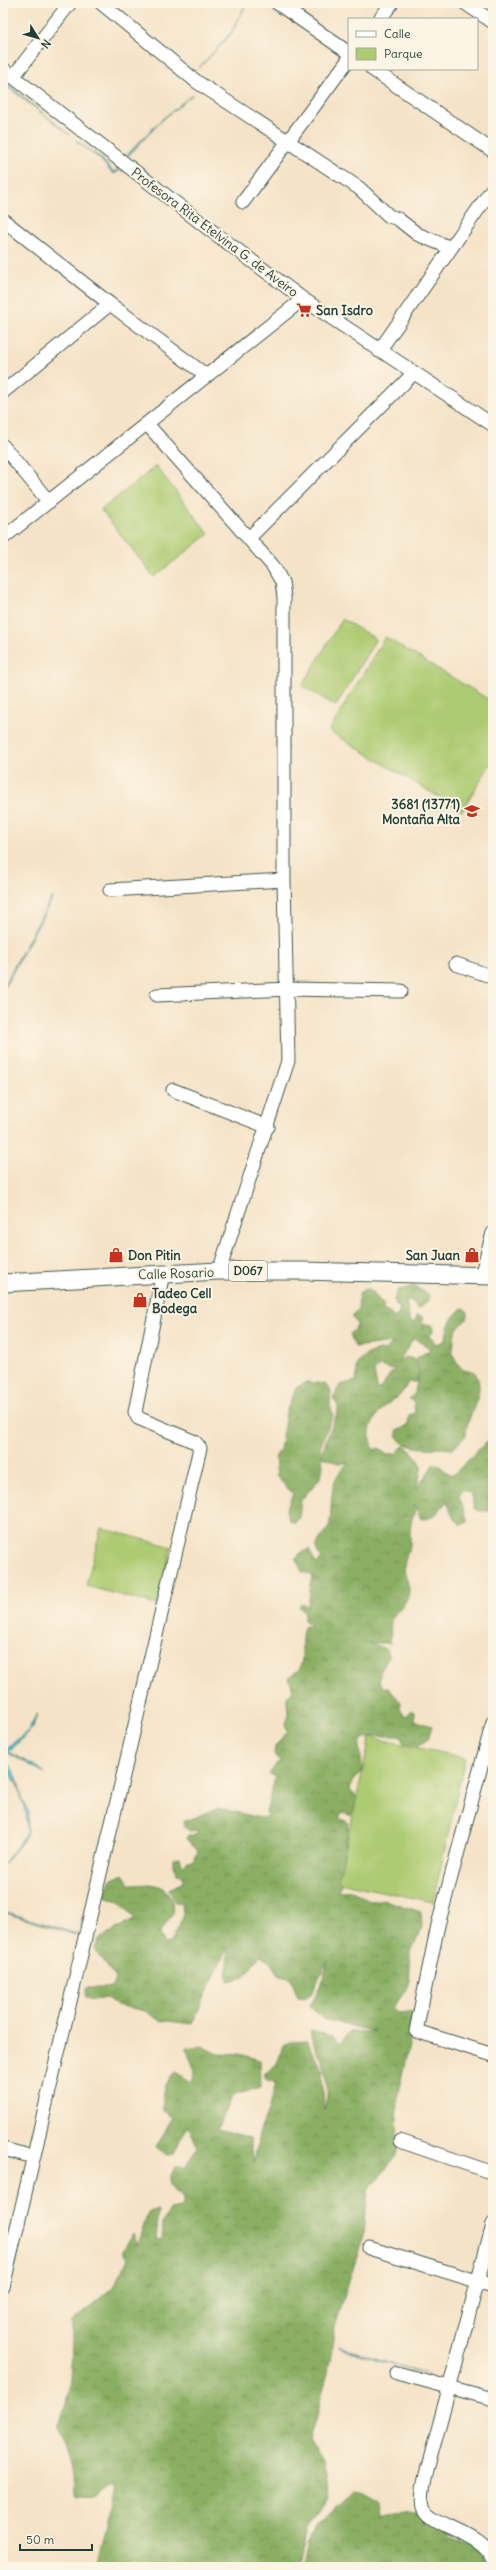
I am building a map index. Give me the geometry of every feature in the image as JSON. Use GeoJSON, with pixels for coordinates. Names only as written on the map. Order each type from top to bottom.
{"type":"FeatureCollection","features":[{"type":"Feature","properties":{"kind":"main road","name":"Calle Rosario"},"geometry":{"type":"LineString","coordinates":[[3,1283],[219,1271],[302,1271],[487,1276]]}},
{"type":"Feature","properties":{"kind":"street"},"geometry":{"type":"LineString","coordinates":[[8,73],[70,3]]}},
{"type":"Feature","properties":{"kind":"street"},"geometry":{"type":"LineString","coordinates":[[101,3],[181,71],[285,142],[359,188],[382,211],[398,219],[417,234],[452,248]]}},
{"type":"Feature","properties":{"kind":"street"},"geometry":{"type":"LineString","coordinates":[[277,3],[348,52]]}},
{"type":"Feature","properties":{"kind":"street"},"geometry":{"type":"LineString","coordinates":[[381,18],[392,3]]}},
{"type":"Feature","properties":{"kind":"street"},"geometry":{"type":"LineString","coordinates":[[464,3],[493,22]]}},
{"type":"Feature","properties":{"kind":"street"},"geometry":{"type":"LineString","coordinates":[[242,202],[285,142],[348,60]]}},
{"type":"Feature","properties":{"kind":"street"},"geometry":{"type":"LineString","coordinates":[[373,70],[493,151]]}},
{"type":"Feature","properties":{"kind":"street","name":"Profesora Rita Etelvina G. de Aveiro"},"geometry":{"type":"LineString","coordinates":[[8,73],[209,229],[303,299],[379,352],[493,425]]}},
{"type":"Feature","properties":{"kind":"street"},"geometry":{"type":"LineString","coordinates":[[379,352],[493,188]]}},
{"type":"Feature","properties":{"kind":"street"},"geometry":{"type":"LineString","coordinates":[[3,220],[110,304],[207,376]]}},
{"type":"Feature","properties":{"kind":"street"},"geometry":{"type":"LineString","coordinates":[[3,538],[303,299]]}},
{"type":"Feature","properties":{"kind":"street"},"geometry":{"type":"LineString","coordinates":[[3,392],[110,304]]}},
{"type":"Feature","properties":{"kind":"street"},"geometry":{"type":"LineString","coordinates":[[249,538],[413,374]]}},
{"type":"Feature","properties":{"kind":"street"},"geometry":{"type":"LineString","coordinates":[[147,424],[280,575],[284,597],[284,880],[288,989],[288,1061],[268,1127],[219,1271]]}},
{"type":"Feature","properties":{"kind":"street"},"geometry":{"type":"LineString","coordinates":[[3,446],[49,502]]}},
{"type":"Feature","properties":{"kind":"street"},"geometry":{"type":"LineString","coordinates":[[110,890],[284,880]]}},
{"type":"Feature","properties":{"kind":"street"},"geometry":{"type":"LineString","coordinates":[[456,964],[493,977]]}},
{"type":"Feature","properties":{"kind":"street"},"geometry":{"type":"LineString","coordinates":[[157,995],[288,989],[401,992]]}},
{"type":"Feature","properties":{"kind":"street"},"geometry":{"type":"LineString","coordinates":[[173,1090],[268,1127]]}},
{"type":"Feature","properties":{"kind":"street"},"geometry":{"type":"LineString","coordinates":[[487,1276],[493,1233]]}},
{"type":"Feature","properties":{"kind":"street"},"geometry":{"type":"LineString","coordinates":[[3,2287],[6,2260],[34,2157],[200,1448],[195,1442],[138,1418],[135,1412],[162,1273]]}},
{"type":"Feature","properties":{"kind":"street"},"geometry":{"type":"LineString","coordinates":[[493,1722],[438,1925],[416,2032],[493,2055]]}},
{"type":"Feature","properties":{"kind":"street"},"geometry":{"type":"LineString","coordinates":[[400,2142],[493,2173]]}},
{"type":"Feature","properties":{"kind":"street"},"geometry":{"type":"LineString","coordinates":[[3,2149],[34,2157]]}},
{"type":"Feature","properties":{"kind":"street"},"geometry":{"type":"LineString","coordinates":[[493,2224],[424,2482],[422,2505],[424,2510],[445,2525],[482,2544],[489,2551],[493,2562]]}},
{"type":"Feature","properties":{"kind":"street"},"geometry":{"type":"LineString","coordinates":[[369,2248],[493,2286]]}},
{"type":"Feature","properties":{"kind":"street"},"geometry":{"type":"LineString","coordinates":[[396,2373],[493,2399]]}},
{"type":"Feature","properties":{"kind":"green space"},"geometry":{"type":"Polygon","coordinates":[[[156,466],[209,534],[154,577],[101,510],[156,466]]]}},
{"type":"Feature","properties":{"kind":"green space"},"geometry":{"type":"Polygon","coordinates":[[[342,619],[376,639],[336,706],[302,686],[342,619]]]}},
{"type":"Feature","properties":{"kind":"green space"},"geometry":{"type":"Polygon","coordinates":[[[385,637],[493,702],[493,760],[462,811],[329,731],[385,637]]]}},
{"type":"Feature","properties":{"kind":"green space"},"geometry":{"type":"Polygon","coordinates":[[[414,1286],[429,1295],[429,1300],[418,1309],[413,1302],[406,1301],[410,1322],[415,1322],[417,1315],[423,1318],[422,1329],[424,1324],[433,1325],[433,1331],[429,1336],[437,1344],[446,1340],[447,1330],[455,1315],[463,1308],[468,1312],[466,1320],[456,1330],[451,1352],[462,1369],[474,1371],[478,1379],[478,1395],[469,1419],[466,1435],[453,1449],[419,1448],[403,1443],[398,1438],[397,1431],[408,1425],[409,1415],[415,1413],[414,1402],[409,1399],[415,1393],[417,1380],[416,1382],[408,1382],[399,1396],[392,1400],[376,1417],[370,1429],[371,1443],[375,1450],[379,1448],[387,1454],[396,1454],[404,1445],[416,1456],[421,1465],[421,1469],[416,1489],[433,1465],[438,1464],[446,1472],[453,1475],[488,1440],[493,1443],[493,1511],[479,1511],[474,1508],[470,1492],[462,1489],[459,1496],[468,1522],[461,1525],[453,1517],[447,1501],[436,1514],[426,1519],[421,1519],[415,1505],[410,1526],[410,1545],[404,1566],[409,1594],[403,1605],[391,1620],[390,1643],[368,1643],[386,1649],[389,1658],[381,1668],[379,1681],[384,1688],[387,1687],[401,1702],[400,1709],[403,1714],[407,1716],[411,1710],[415,1713],[414,1720],[432,1726],[428,1739],[414,1749],[406,1747],[400,1736],[376,1736],[362,1739],[360,1748],[362,1764],[361,1773],[354,1778],[349,1789],[360,1801],[358,1811],[352,1816],[342,1812],[339,1818],[349,1823],[344,1854],[351,1854],[346,1876],[337,1892],[351,1891],[370,1902],[385,1900],[421,1912],[422,1927],[411,1952],[409,1985],[392,2010],[399,2014],[415,2012],[413,2031],[407,2040],[410,2041],[398,2092],[397,2156],[368,2191],[364,2234],[335,2326],[328,2373],[309,2440],[321,2462],[328,2495],[326,2507],[306,2531],[298,2567],[97,2567],[108,2521],[114,2482],[107,2485],[95,2496],[74,2496],[70,2460],[66,2444],[58,2427],[63,2415],[69,2389],[72,2322],[113,2287],[128,2259],[122,2253],[132,2233],[137,2244],[148,2213],[159,2211],[156,2239],[162,2240],[163,2223],[170,2209],[181,2207],[183,2197],[170,2186],[170,2178],[175,2167],[185,2167],[198,2147],[188,2127],[182,2135],[174,2154],[166,2155],[156,2148],[172,2118],[163,2110],[163,2094],[168,2080],[175,2072],[192,2082],[195,2071],[186,2048],[202,2046],[217,2054],[244,2055],[260,2060],[261,2087],[232,2096],[218,2129],[250,2138],[254,2164],[259,2133],[268,2111],[275,2083],[266,2079],[264,2074],[276,2066],[284,2045],[290,2042],[307,2041],[322,2071],[324,2110],[327,2080],[311,2037],[311,2031],[333,2036],[340,2043],[350,2032],[375,2032],[323,2019],[310,2006],[324,1978],[328,1960],[311,1994],[305,1999],[298,1997],[291,1979],[278,1974],[268,1959],[260,1955],[244,1977],[228,1981],[227,1948],[192,2024],[159,2020],[145,2011],[117,2005],[105,1997],[94,2000],[86,1998],[86,1988],[112,1988],[116,1978],[95,1950],[98,1940],[135,1918],[119,1902],[105,1896],[110,1880],[123,1874],[131,1885],[151,1884],[163,1887],[172,1900],[173,1913],[160,1933],[165,1944],[171,1942],[179,1926],[183,1913],[182,1904],[175,1902],[169,1889],[183,1882],[182,1875],[177,1874],[173,1866],[173,1858],[179,1857],[183,1866],[187,1861],[193,1861],[198,1851],[186,1839],[188,1835],[196,1835],[198,1830],[190,1831],[184,1827],[183,1822],[218,1808],[261,1818],[268,1816],[266,1812],[275,1777],[269,1774],[277,1763],[281,1762],[274,1755],[275,1747],[288,1731],[285,1724],[288,1717],[287,1697],[293,1690],[289,1678],[300,1668],[304,1627],[310,1625],[304,1620],[305,1612],[299,1607],[301,1604],[308,1606],[312,1575],[302,1572],[296,1559],[299,1554],[309,1549],[316,1564],[322,1559],[317,1552],[317,1548],[319,1540],[326,1531],[330,1522],[335,1482],[342,1469],[349,1463],[338,1463],[323,1457],[322,1451],[338,1410],[338,1406],[333,1398],[340,1385],[356,1381],[357,1365],[362,1358],[374,1352],[385,1350],[392,1342],[355,1347],[350,1334],[357,1326],[357,1323],[351,1317],[358,1310],[359,1293],[365,1289],[370,1290],[383,1304],[383,1310],[391,1314],[393,1317],[397,1317],[400,1308],[395,1305],[394,1300],[398,1290],[414,1286]],[[414,1338],[398,1362],[406,1357],[413,1359],[418,1370],[418,1376],[419,1369],[415,1359],[431,1349],[414,1338]],[[379,1366],[374,1371],[377,1388],[380,1389],[395,1367],[390,1369],[379,1366]]]}},
{"type":"Feature","properties":{"kind":"green space"},"geometry":{"type":"Polygon","coordinates":[[[306,1382],[325,1384],[331,1391],[330,1404],[333,1415],[320,1447],[323,1465],[321,1477],[301,1500],[299,1518],[295,1523],[289,1520],[286,1509],[293,1494],[277,1477],[275,1458],[280,1449],[286,1412],[296,1388],[306,1382]]]}},
{"type":"Feature","properties":{"kind":"green space"},"geometry":{"type":"Polygon","coordinates":[[[101,1528],[172,1547],[157,1605],[86,1586],[101,1528]]]}},
{"type":"Feature","properties":{"kind":"green space"},"geometry":{"type":"Polygon","coordinates":[[[370,1737],[465,1758],[433,1902],[338,1882],[370,1737]]]}},
{"type":"Feature","properties":{"kind":"green space"},"geometry":{"type":"Polygon","coordinates":[[[353,2490],[365,2492],[378,2499],[377,2514],[397,2510],[413,2512],[446,2527],[448,2537],[469,2543],[476,2541],[490,2567],[302,2567],[307,2544],[319,2526],[330,2517],[336,2507],[353,2490]]]}},
{"type":"Feature","properties":{"kind":"water"},"geometry":{"type":"Polygon","coordinates":[[[245,6],[231,34],[199,68],[231,33],[245,6]]]}},
{"type":"Feature","properties":{"kind":"water"},"geometry":{"type":"Polygon","coordinates":[[[3,81],[70,135],[3,83],[3,81]]]}},
{"type":"Feature","properties":{"kind":"water"},"geometry":{"type":"Polygon","coordinates":[[[193,94],[161,121],[128,156],[127,155],[160,121],[193,94]]]}},
{"type":"Feature","properties":{"kind":"water"},"geometry":{"type":"Polygon","coordinates":[[[76,141],[101,158],[113,172],[118,170],[118,172],[113,174],[100,159],[76,141]]]}},
{"type":"Feature","properties":{"kind":"water"},"geometry":{"type":"Polygon","coordinates":[[[53,897],[3,990],[3,987],[53,897]]]}},
{"type":"Feature","properties":{"kind":"water"},"geometry":{"type":"Polygon","coordinates":[[[37,1713],[33,1728],[9,1752],[39,1768],[46,1774],[8,1753],[5,1757],[17,1777],[22,1799],[29,1813],[27,1829],[27,1818],[19,1788],[3,1760],[3,1751],[28,1731],[37,1713]]]}},
{"type":"Feature","properties":{"kind":"water"},"geometry":{"type":"Polygon","coordinates":[[[27,1832],[26,1837],[3,1865],[24,1837],[27,1832]]]}},
{"type":"Feature","properties":{"kind":"water"},"geometry":{"type":"Polygon","coordinates":[[[3,1912],[83,1936],[85,1938],[3,1912]]]}},
{"type":"Feature","properties":{"kind":"water"},"geometry":{"type":"Polygon","coordinates":[[[339,2348],[424,2373],[430,2375],[339,2348]]]}},
{"type":"Feature","properties":{"kind":"place","name":"San Isdro"},"geometry":{"type":"Point","coordinates":[304,310]}},
{"type":"Feature","properties":{"kind":"place","name":"3681 (13771) Montaña Alta"},"geometry":{"type":"Point","coordinates":[472,811]}},
{"type":"Feature","properties":{"kind":"place","name":"Don Pitin"},"geometry":{"type":"Point","coordinates":[116,1255]}},
{"type":"Feature","properties":{"kind":"place","name":"San Juan"},"geometry":{"type":"Point","coordinates":[472,1255]}},
{"type":"Feature","properties":{"kind":"place","name":"Tadeo Cell Bodega"},"geometry":{"type":"Point","coordinates":[140,1300]}}]}
